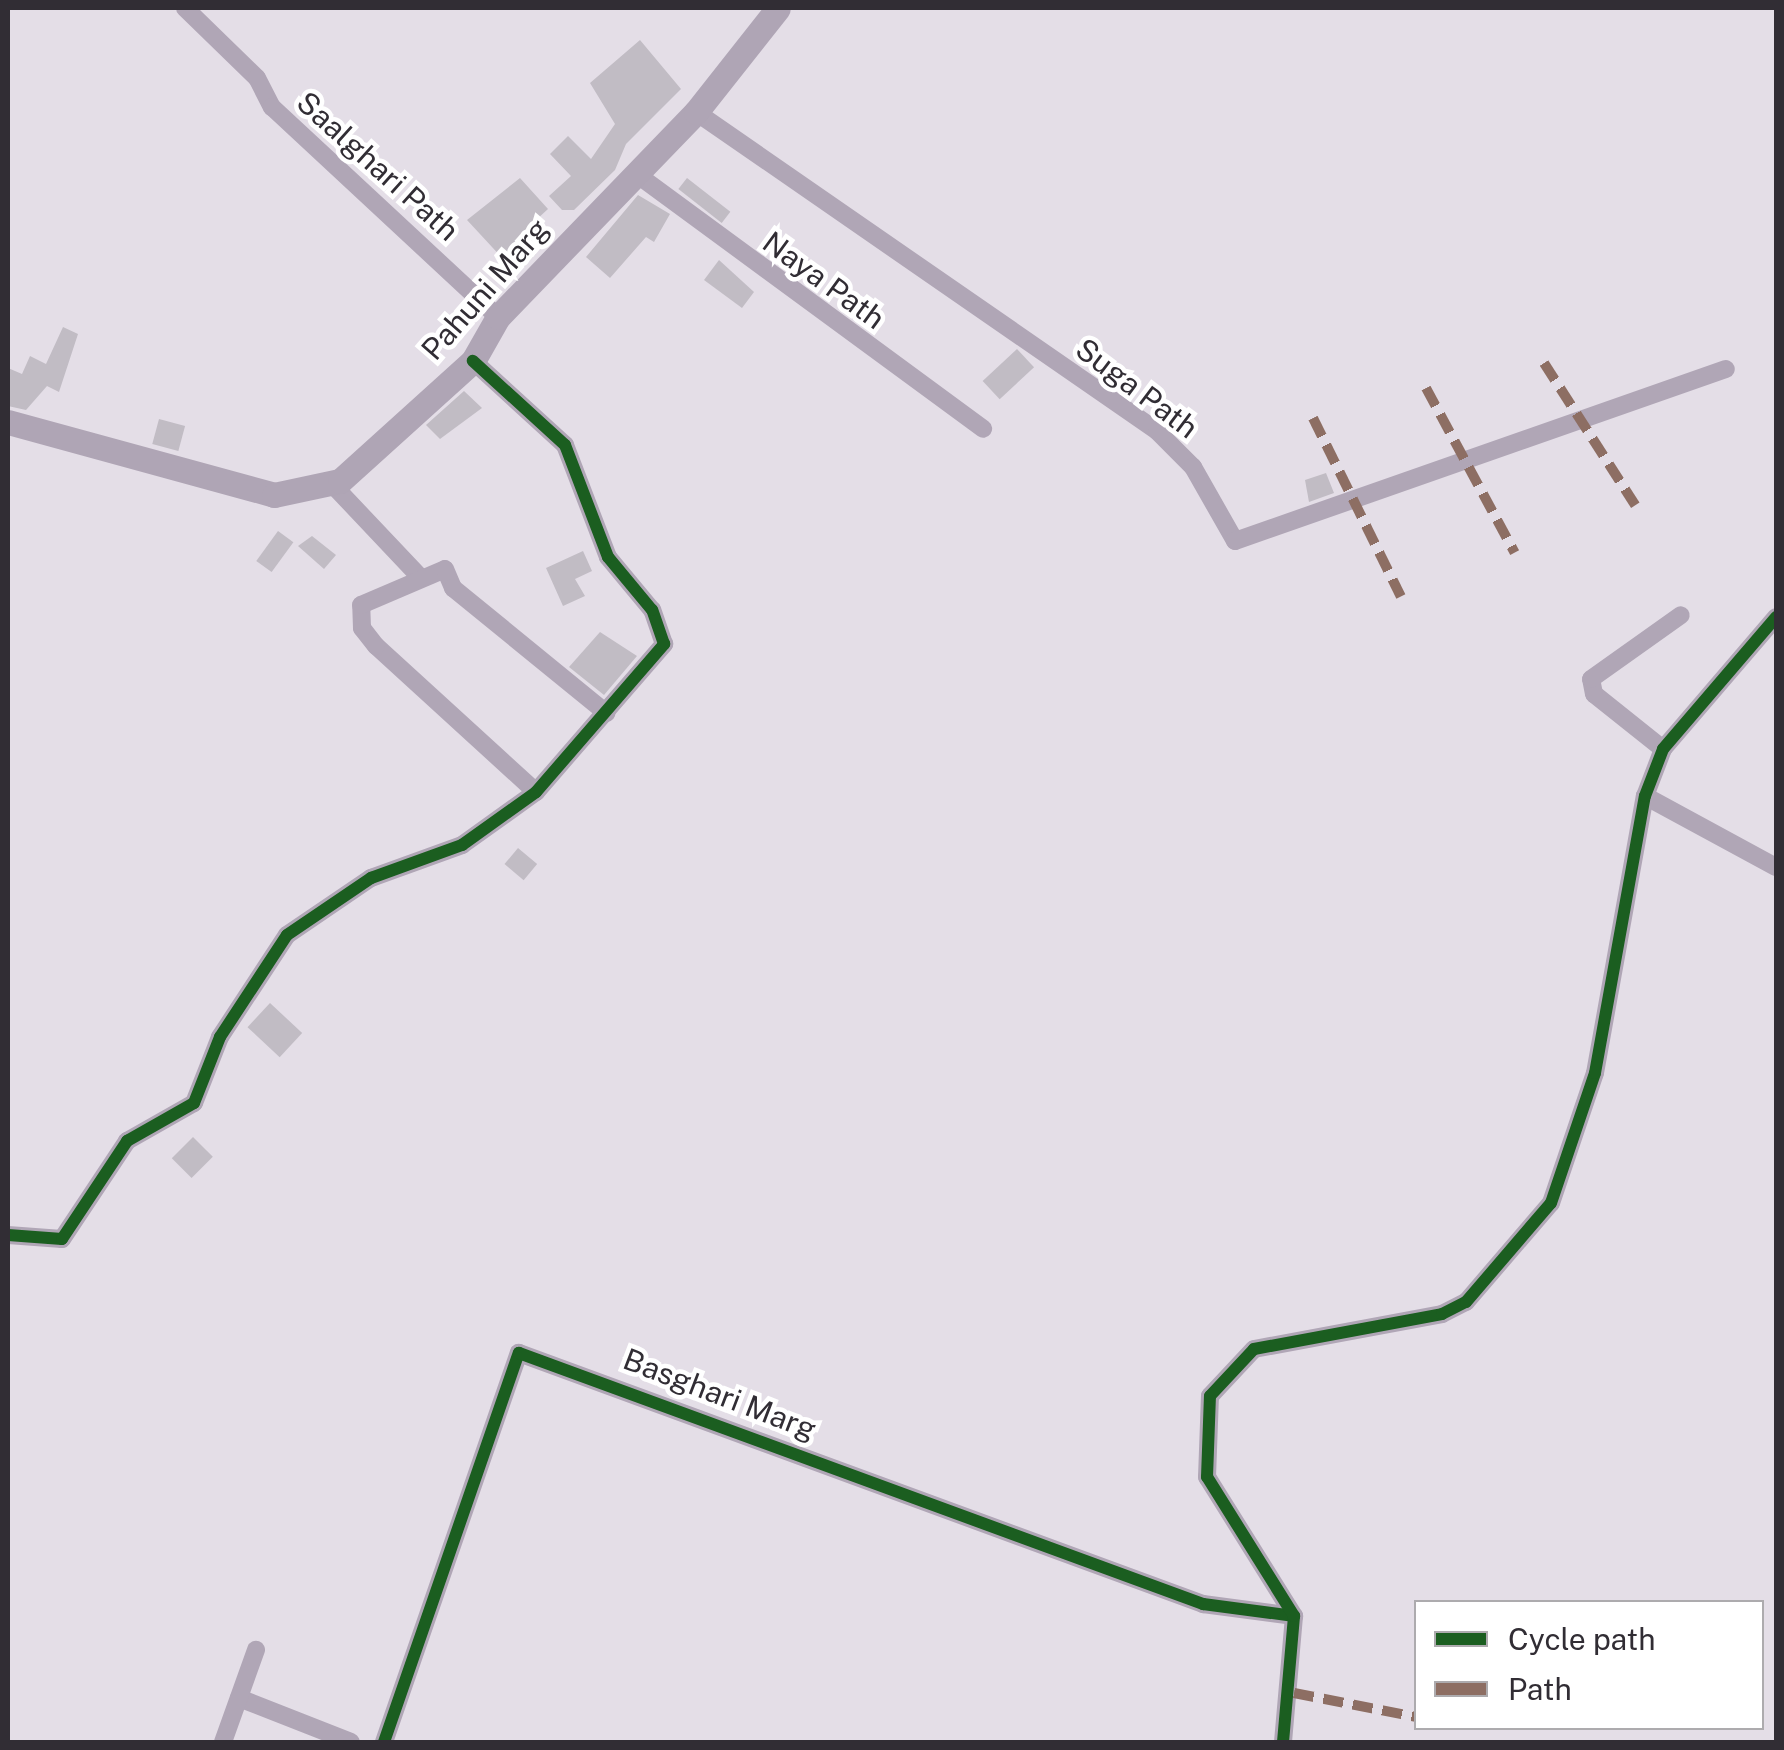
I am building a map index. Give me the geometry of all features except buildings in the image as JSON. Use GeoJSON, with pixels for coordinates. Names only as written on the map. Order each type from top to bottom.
{"type":"FeatureCollection","features":[{"type":"Feature","properties":{"kind":"street","name":"Saalghari Path"},"geometry":{"type":"LineString","coordinates":[[185,8],[257,78],[272,107],[498,318]]}},
{"type":"Feature","properties":{"kind":"street","name":"Pahuni Marg"},"geometry":{"type":"LineString","coordinates":[[332,484],[473,361],[498,318],[696,112],[778,8]]}},
{"type":"Feature","properties":{"kind":"street","name":"Suga Path"},"geometry":{"type":"LineString","coordinates":[[696,112],[1158,431],[1193,467],[1235,541],[1726,369]]}},
{"type":"Feature","properties":{"kind":"street","name":"Naya Path"},"geometry":{"type":"LineString","coordinates":[[635,173],[983,429]]}},
{"type":"Feature","properties":{"kind":"street"},"geometry":{"type":"LineString","coordinates":[[8,1235],[62,1239],[127,1142],[194,1103],[220,1037],[287,936],[371,878],[462,845],[536,792],[664,644],[660,623],[608,557],[565,445],[473,361]]}},
{"type":"Feature","properties":{"kind":"street"},"geometry":{"type":"LineString","coordinates":[[8,422],[274,495],[332,484],[420,577]]}},
{"type":"Feature","properties":{"kind":"street"},"geometry":{"type":"LineString","coordinates":[[536,792],[362,628],[361,605],[444,569],[453,588],[606,714]]}},
{"type":"Feature","properties":{"kind":"street"},"geometry":{"type":"LineString","coordinates":[[1663,749],[1594,694],[1591,679],[1682,615]]}},
{"type":"Feature","properties":{"kind":"street"},"geometry":{"type":"LineString","coordinates":[[1284,1742],[1294,1616],[1207,1477],[1210,1396],[1254,1349],[1466,1302],[1551,1203],[1594,1073],[1645,796],[1663,749],[1776,617]]}},
{"type":"Feature","properties":{"kind":"street"},"geometry":{"type":"LineString","coordinates":[[1645,796],[1776,867]]}},
{"type":"Feature","properties":{"kind":"street","name":"Basghari Marg"},"geometry":{"type":"LineString","coordinates":[[384,1742],[519,1353],[615,1381],[1203,1604],[1294,1616]]}},
{"type":"Feature","properties":{"kind":"street"},"geometry":{"type":"LineString","coordinates":[[223,1742],[256,1650]]}},
{"type":"Feature","properties":{"kind":"street"},"geometry":{"type":"LineString","coordinates":[[239,1698],[351,1742]]}},
{"type":"Feature","properties":{"kind":"marked path"},"geometry":{"type":"LineString","coordinates":[[1544,363],[1635,505]]}},
{"type":"Feature","properties":{"kind":"marked path"},"geometry":{"type":"LineString","coordinates":[[1426,388],[1515,553]]}},
{"type":"Feature","properties":{"kind":"marked path"},"geometry":{"type":"LineString","coordinates":[[1313,418],[1401,597]]}},
{"type":"Feature","properties":{"kind":"marked path"},"geometry":{"type":"LineString","coordinates":[[1294,1693],[1414,1717]]}},
{"type":"Feature","properties":{"kind":"cycle path"},"geometry":{"type":"LineString","coordinates":[[8,1235],[62,1239],[127,1141],[194,1103],[220,1037],[287,935],[371,878],[462,845],[536,792],[664,644],[652,610],[608,557],[565,445],[473,361]]}},
{"type":"Feature","properties":{"kind":"cycle path"},"geometry":{"type":"LineString","coordinates":[[1283,1742],[1294,1616],[1207,1477],[1210,1396],[1254,1349],[1442,1314],[1466,1302],[1551,1203],[1595,1073],[1645,796],[1663,749],[1776,617]]}},
{"type":"Feature","properties":{"kind":"cycle path"},"geometry":{"type":"LineString","coordinates":[[384,1742],[519,1353],[1203,1604],[1294,1616]]}}]}
